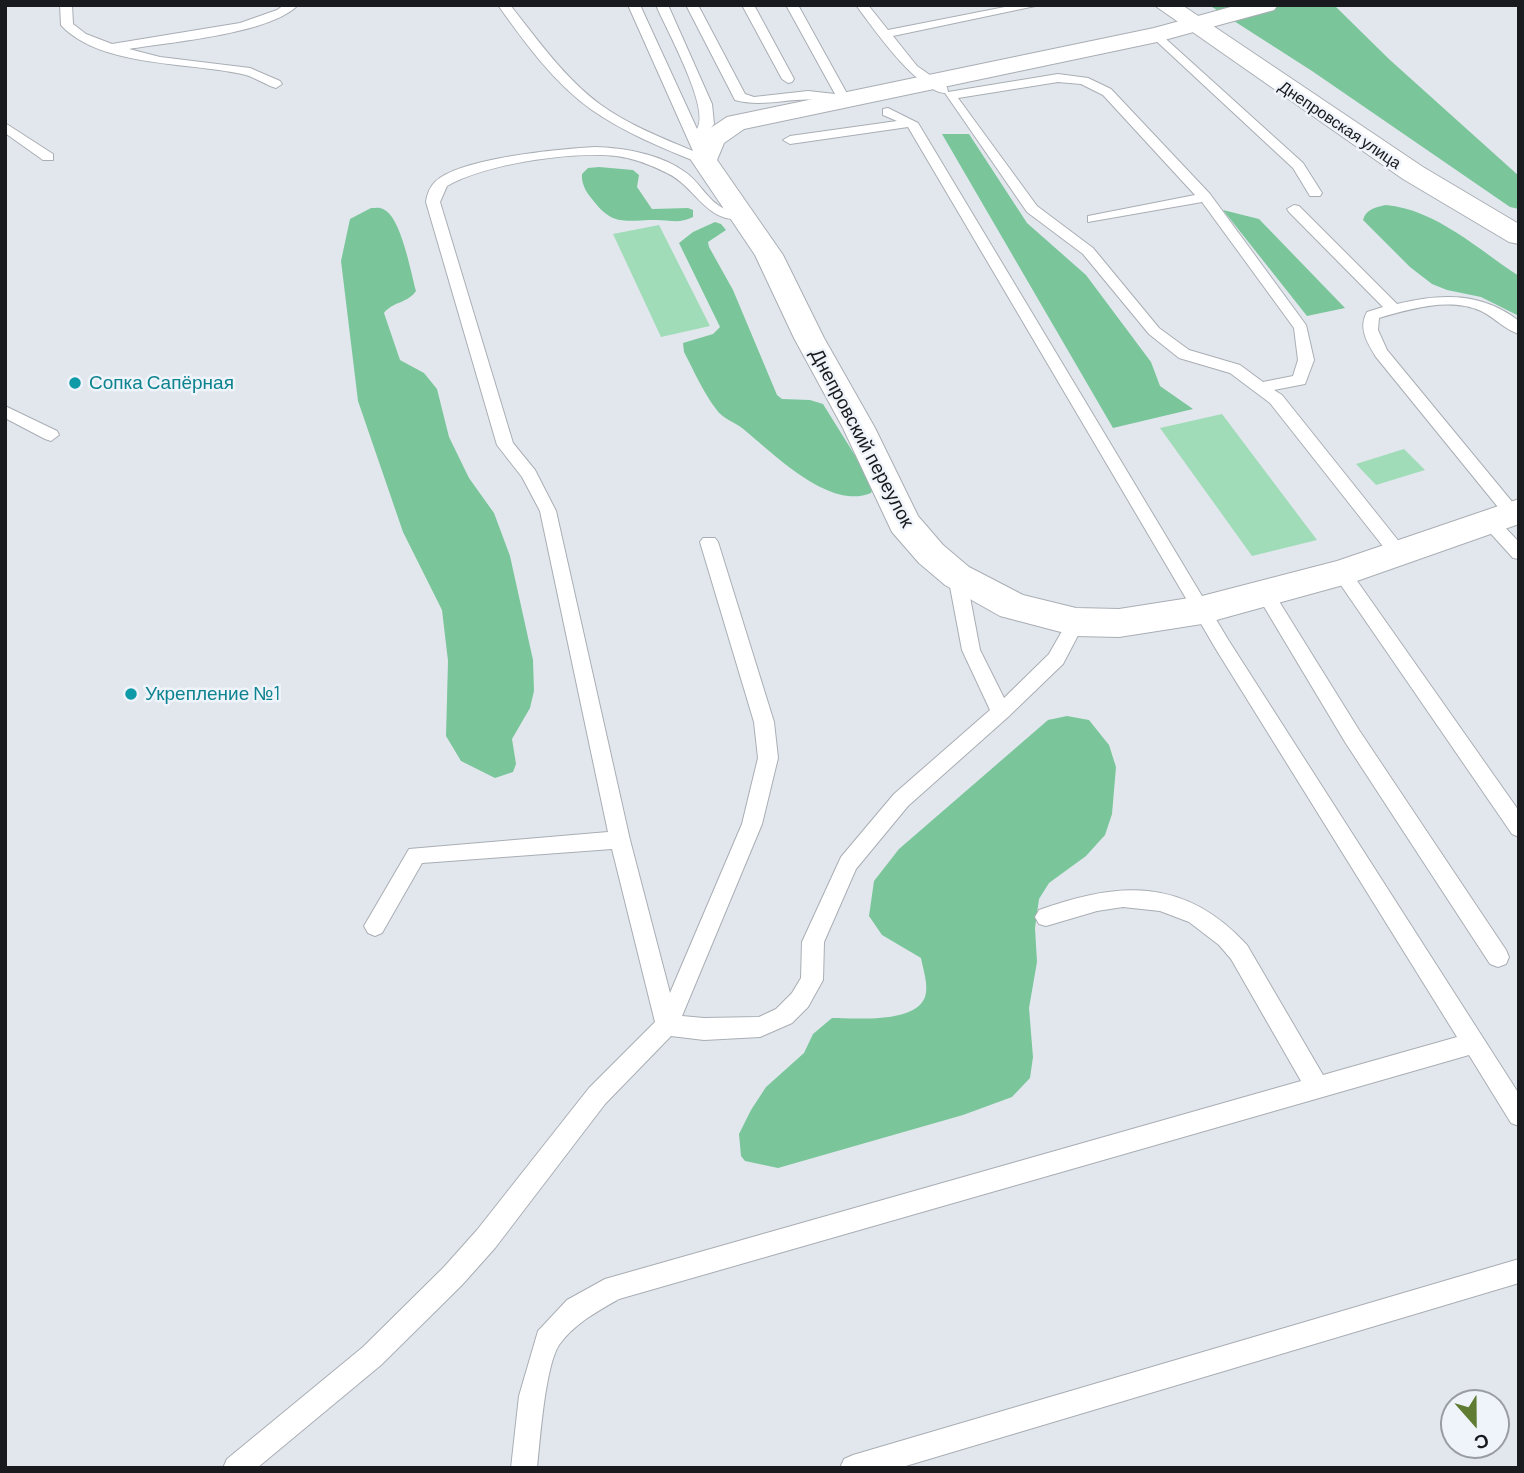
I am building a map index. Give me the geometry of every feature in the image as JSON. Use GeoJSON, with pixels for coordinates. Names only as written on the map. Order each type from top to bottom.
{"type":"FeatureCollection","features":[{"type":"Feature","properties":{"kind":"street","name":"Днепровская улица"},"geometry":{"type":"LineString","coordinates":[[1166,5],[1413,173],[1519,236]]}},
{"type":"Feature","properties":{"kind":"street"},"geometry":{"type":"LineString","coordinates":[[699,151],[736,123],[844,99],[941,88],[1157,36],[1266,5]]}},
{"type":"Feature","properties":{"kind":"street","name":"Днепровский переулок"},"geometry":{"type":"LineString","coordinates":[[699,151],[769,255],[809,338],[859,428],[904,523],[931,554],[957,576],[1013,606],[1076,622],[1119,624],[1202,610],[1342,573],[1507,515]]}},
{"type":"Feature","properties":{"kind":"lane"},"geometry":{"type":"LineString","coordinates":[[66,5],[67,25],[82,37],[111,48],[159,61],[250,72],[276,83]]}},
{"type":"Feature","properties":{"kind":"lane"},"geometry":{"type":"LineString","coordinates":[[111,48],[242,26],[281,13],[292,5]]}},
{"type":"Feature","properties":{"kind":"lane"},"geometry":{"type":"LineString","coordinates":[[503,5],[558,73],[609,116],[649,137],[699,151]]}},
{"type":"Feature","properties":{"kind":"lane"},"geometry":{"type":"LineString","coordinates":[[634,5],[699,151]]}},
{"type":"Feature","properties":{"kind":"lane"},"geometry":{"type":"LineString","coordinates":[[662,5],[706,104],[707,124],[699,151]]}},
{"type":"Feature","properties":{"kind":"lane"},"geometry":{"type":"LineString","coordinates":[[692,5],[740,97],[753,101],[808,95],[844,99]]}},
{"type":"Feature","properties":{"kind":"lane"},"geometry":{"type":"LineString","coordinates":[[748,5],[788,79]]}},
{"type":"Feature","properties":{"kind":"lane"},"geometry":{"type":"LineString","coordinates":[[792,5],[844,99]]}},
{"type":"Feature","properties":{"kind":"lane"},"geometry":{"type":"LineString","coordinates":[[862,5],[914,69],[941,88],[1032,209],[1088,251],[1154,331],[1184,354],[1235,369],[1276,399],[1399,554]]}},
{"type":"Feature","properties":{"kind":"lane"},"geometry":{"type":"LineString","coordinates":[[887,34],[1034,5]]}},
{"type":"Feature","properties":{"kind":"lane"},"geometry":{"type":"LineString","coordinates":[[1157,36],[1298,166],[1315,193]]}},
{"type":"Feature","properties":{"kind":"lane"},"geometry":{"type":"LineString","coordinates":[[941,88],[1058,78],[1084,81],[1107,92],[1205,197],[1304,335],[1306,360],[1299,380],[1262,387]]}},
{"type":"Feature","properties":{"kind":"lane"},"geometry":{"type":"LineString","coordinates":[[888,112],[912,123],[1202,610],[1519,1115]]}},
{"type":"Feature","properties":{"kind":"lane"},"geometry":{"type":"LineString","coordinates":[[790,140],[912,123]]}},
{"type":"Feature","properties":{"kind":"lane"},"geometry":{"type":"LineString","coordinates":[[5,127],[48,157]]}},
{"type":"Feature","properties":{"kind":"lane"},"geometry":{"type":"LineString","coordinates":[[667,1025],[620,840],[548,511],[528,474],[505,445],[433,202],[434,192],[447,179],[487,167],[568,154],[618,152],[635,155],[675,172],[719,213],[742,215]]}},
{"type":"Feature","properties":{"kind":"lane"},"geometry":{"type":"LineString","coordinates":[[1093,219],[1205,197]]}},
{"type":"Feature","properties":{"kind":"lane"},"geometry":{"type":"LineString","coordinates":[[1294,209],[1394,309]]}},
{"type":"Feature","properties":{"kind":"lane"},"geometry":{"type":"LineString","coordinates":[[1519,330],[1495,312],[1470,301],[1427,300],[1372,315],[1369,323],[1371,334],[1381,353],[1507,515],[1519,553]]}},
{"type":"Feature","properties":{"kind":"lane"},"geometry":{"type":"LineString","coordinates":[[5,411],[51,435]]}},
{"type":"Feature","properties":{"kind":"lane"},"geometry":{"type":"LineString","coordinates":[[236,1468],[372,1356],[453,1276],[494,1229],[597,1096],[667,1025],[752,824],[768,758],[764,722],[709,542]]}},
{"type":"Feature","properties":{"kind":"lane"},"geometry":{"type":"LineString","coordinates":[[1342,573],[1519,828]]}},
{"type":"Feature","properties":{"kind":"lane"},"geometry":{"type":"LineString","coordinates":[[957,576],[971,650],[1001,712]]}},
{"type":"Feature","properties":{"kind":"lane"},"geometry":{"type":"LineString","coordinates":[[1266,595],[1352,736],[1498,957]]}},
{"type":"Feature","properties":{"kind":"lane"},"geometry":{"type":"LineString","coordinates":[[667,1025],[704,1030],[760,1027],[784,1016],[800,1000],[812,980],[813,942],[848,863],[901,800],[1001,712],[1056,659],[1076,622]]}},
{"type":"Feature","properties":{"kind":"lane"},"geometry":{"type":"LineString","coordinates":[[374,926],[416,855],[620,840]]}},
{"type":"Feature","properties":{"kind":"lane"},"geometry":{"type":"LineString","coordinates":[[1046,917],[1106,900],[1148,899],[1180,908],[1210,923],[1226,936],[1239,952],[1317,1087]]}},
{"type":"Feature","properties":{"kind":"lane"},"geometry":{"type":"LineString","coordinates":[[524,1468],[532,1396],[547,1340],[576,1309],[614,1288],[1474,1043]]}},
{"type":"Feature","properties":{"kind":"lane"},"geometry":{"type":"LineString","coordinates":[[853,1468],[1519,1271]]}},
{"type":"Feature","properties":{"kind":"green space"},"geometry":{"type":"Polygon","coordinates":[[[1209,5],[1334,5],[1390,60],[1519,176],[1519,209],[1510,207],[1312,71],[1209,5]]]}},
{"type":"Feature","properties":{"kind":"green space"},"geometry":{"type":"Polygon","coordinates":[[[942,134],[969,134],[1027,223],[1086,275],[1151,362],[1160,386],[1193,409],[1113,428],[942,134]]]}},
{"type":"Feature","properties":{"kind":"green space"},"geometry":{"type":"Polygon","coordinates":[[[588,168],[633,170],[639,175],[637,187],[652,209],[688,208],[693,210],[693,217],[674,221],[627,221],[613,218],[599,208],[583,184],[582,174],[588,168]]]}},
{"type":"Feature","properties":{"kind":"green space"},"geometry":{"type":"Polygon","coordinates":[[[1386,205],[1404,208],[1439,222],[1519,276],[1519,316],[1481,297],[1432,284],[1410,267],[1363,220],[1369,211],[1386,205]]]}},
{"type":"Feature","properties":{"kind":"green space"},"geometry":{"type":"Polygon","coordinates":[[[371,208],[383,209],[395,222],[416,291],[384,313],[400,360],[424,373],[437,389],[449,437],[469,478],[494,513],[510,556],[533,660],[534,691],[530,708],[512,739],[516,764],[513,772],[495,778],[461,761],[446,736],[448,661],[442,610],[403,532],[358,401],[341,261],[350,219],[371,208]]]}},
{"type":"Feature","properties":{"kind":"green space"},"geometry":{"type":"Polygon","coordinates":[[[1223,210],[1259,219],[1345,308],[1307,316],[1223,210]]]}},
{"type":"Feature","properties":{"kind":"green space"},"geometry":{"type":"Polygon","coordinates":[[[715,222],[726,230],[708,242],[709,247],[733,290],[777,395],[782,399],[810,400],[823,404],[874,486],[871,493],[855,496],[837,494],[802,476],[742,428],[721,415],[703,389],[684,352],[683,343],[713,334],[720,327],[679,243],[693,232],[715,222]]]}},
{"type":"Feature","properties":{"kind":"green space"},"geometry":{"type":"Polygon","coordinates":[[[659,225],[710,326],[661,337],[613,234],[659,225]]]}},
{"type":"Feature","properties":{"kind":"green space"},"geometry":{"type":"Polygon","coordinates":[[[1222,414],[1317,540],[1252,556],[1160,428],[1222,414]]]}},
{"type":"Feature","properties":{"kind":"green space"},"geometry":{"type":"Polygon","coordinates":[[[1404,449],[1425,470],[1376,485],[1356,464],[1404,449]]]}},
{"type":"Feature","properties":{"kind":"green space"},"geometry":{"type":"Polygon","coordinates":[[[1067,716],[1089,720],[1109,745],[1116,767],[1112,814],[1105,835],[1086,856],[1049,883],[1039,899],[1035,928],[1037,962],[1029,1008],[1033,1057],[1030,1078],[1012,1097],[963,1115],[778,1168],[745,1161],[741,1156],[739,1134],[751,1110],[766,1087],[804,1053],[813,1034],[832,1018],[897,1016],[919,1006],[925,997],[926,983],[921,958],[882,935],[869,916],[874,881],[899,849],[1048,720],[1067,716]]]}},
{"type":"Feature","properties":{"kind":"place","name":"Сопка Сапёрная"},"geometry":{"type":"Point","coordinates":[75,383]}},
{"type":"Feature","properties":{"kind":"place","name":"Укрепление №1"},"geometry":{"type":"Point","coordinates":[131,694]}}]}
